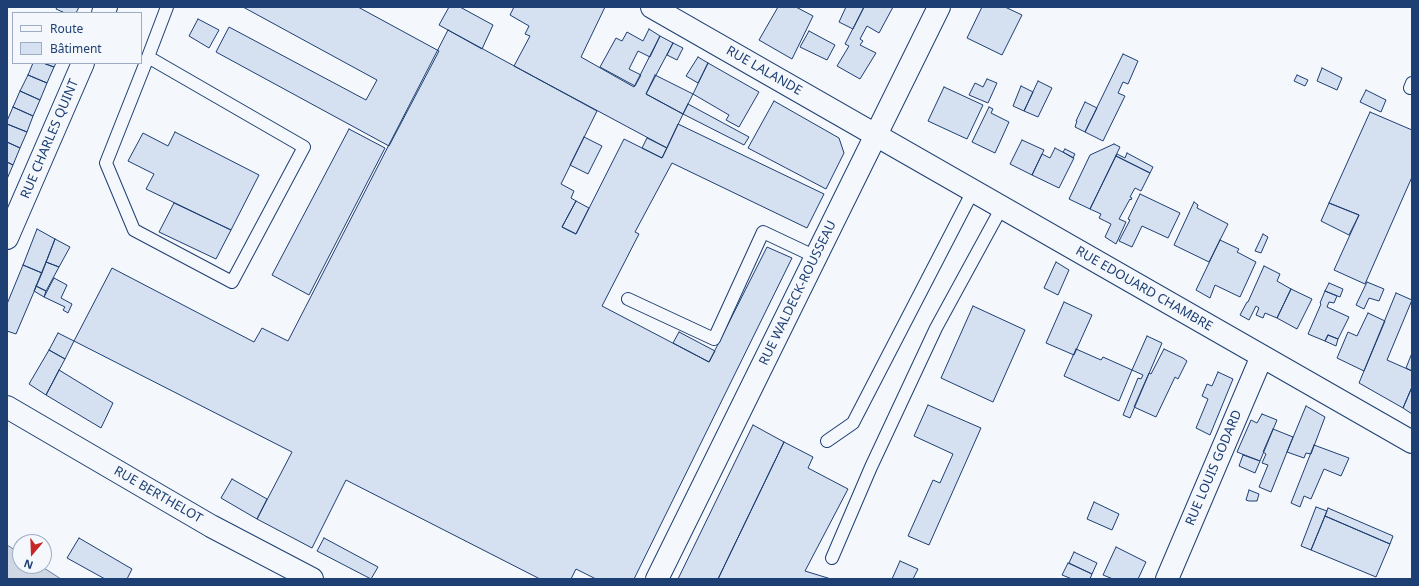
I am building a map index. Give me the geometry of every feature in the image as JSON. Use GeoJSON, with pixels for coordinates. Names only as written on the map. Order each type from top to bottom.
{"type":"FeatureCollection","features":[{"type":"Feature","properties":{"kind":"street","name":"RUE LALANDE"},"geometry":{"type":"LineString","coordinates":[[652,7],[876,135]]}},
{"type":"Feature","properties":{"kind":"street","name":"RUE WALDECK-ROUSSEAU"},"geometry":{"type":"LineString","coordinates":[[657,579],[939,7]]}},
{"type":"Feature","properties":{"kind":"street","name":"RUE CHARLES QUINT"},"geometry":{"type":"LineString","coordinates":[[7,238],[83,64]]}},
{"type":"Feature","properties":{"kind":"street","name":"RUE EDOUARD CHAMBRE"},"geometry":{"type":"LineString","coordinates":[[876,135],[1412,442]]}},
{"type":"Feature","properties":{"kind":"street","name":"RUE LOUIS GODARD"},"geometry":{"type":"LineString","coordinates":[[1167,579],[1262,356]]}},
{"type":"Feature","properties":{"kind":"street","name":"RUE BERTHELOT"},"geometry":{"type":"LineString","coordinates":[[7,407],[211,526],[312,579]]}},
{"type":"Feature","properties":{"kind":"lane"},"geometry":{"type":"LineString","coordinates":[[148,56],[304,147],[232,282],[134,230],[106,163],[167,7]]}},
{"type":"Feature","properties":{"kind":"lane"},"geometry":{"type":"LineString","coordinates":[[828,441],[852,423],[973,191]]}},
{"type":"Feature","properties":{"kind":"lane"},"geometry":{"type":"LineString","coordinates":[[832,558],[871,467],[936,328],[1002,207]]}},
{"type":"Feature","properties":{"kind":"lane"},"geometry":{"type":"LineString","coordinates":[[628,299],[714,338],[763,232],[816,257]]}},
{"type":"Feature","properties":{"kind":"shaded area"},"geometry":{"type":"Polygon","coordinates":[[[7,545],[12,548],[12,574],[52,573],[61,579],[7,579],[7,545]]]}},
{"type":"Feature","properties":{"kind":"building"},"geometry":{"type":"Polygon","coordinates":[[[57,7],[79,7],[76,12],[63,12],[56,9],[57,7]]]}},
{"type":"Feature","properties":{"kind":"building"},"geometry":{"type":"Polygon","coordinates":[[[243,7],[358,7],[439,51],[389,146],[216,52],[229,27],[366,100],[377,80],[243,7]]]}},
{"type":"Feature","properties":{"kind":"building"},"geometry":{"type":"Polygon","coordinates":[[[449,7],[460,7],[493,25],[482,49],[439,25],[449,7]]]}},
{"type":"Feature","properties":{"kind":"building"},"geometry":{"type":"Polygon","coordinates":[[[514,7],[605,7],[581,57],[634,87],[660,36],[673,43],[646,94],[683,114],[667,148],[514,66],[530,36],[525,34],[529,26],[510,15],[514,7]]]}},
{"type":"Feature","properties":{"kind":"building"},"geometry":{"type":"Polygon","coordinates":[[[778,7],[796,7],[813,16],[792,59],[759,40],[778,7]]]}},
{"type":"Feature","properties":{"kind":"building"},"geometry":{"type":"Polygon","coordinates":[[[846,7],[864,7],[853,29],[839,22],[846,7]]]}},
{"type":"Feature","properties":{"kind":"building"},"geometry":{"type":"Polygon","coordinates":[[[864,7],[893,7],[879,33],[867,26],[860,39],[863,41],[860,45],[876,53],[860,79],[837,66],[849,46],[845,44],[864,7]]]}},
{"type":"Feature","properties":{"kind":"building"},"geometry":{"type":"Polygon","coordinates":[[[982,7],[1005,7],[1022,15],[1002,55],[967,38],[982,7]]]}},
{"type":"Feature","properties":{"kind":"building"},"geometry":{"type":"Polygon","coordinates":[[[198,19],[219,30],[209,48],[189,36],[198,19]]]}},
{"type":"Feature","properties":{"kind":"building"},"geometry":{"type":"Polygon","coordinates":[[[649,29],[660,36],[650,57],[638,51],[629,69],[641,75],[635,86],[600,67],[616,38],[622,41],[627,32],[643,41],[649,29]]]}},
{"type":"Feature","properties":{"kind":"building"},"geometry":{"type":"Polygon","coordinates":[[[448,30],[597,111],[561,184],[574,191],[571,198],[576,201],[562,227],[576,234],[624,139],[662,158],[678,124],[824,194],[807,228],[672,163],[635,232],[639,234],[602,306],[709,362],[767,247],[792,258],[634,579],[596,579],[576,569],[571,579],[540,579],[346,480],[312,548],[257,519],[292,452],[74,341],[112,268],[254,342],[262,328],[288,341],[448,30]]]}},
{"type":"Feature","properties":{"kind":"building"},"geometry":{"type":"Polygon","coordinates":[[[809,31],[835,45],[827,60],[800,47],[809,31]]]}},
{"type":"Feature","properties":{"kind":"building"},"geometry":{"type":"Polygon","coordinates":[[[673,43],[683,48],[677,60],[667,55],[673,43]]]}},
{"type":"Feature","properties":{"kind":"building"},"geometry":{"type":"Polygon","coordinates":[[[1123,54],[1138,61],[1128,84],[1123,82],[1118,93],[1125,96],[1103,141],[1085,132],[1123,54]]]}},
{"type":"Feature","properties":{"kind":"building"},"geometry":{"type":"Polygon","coordinates":[[[698,57],[708,63],[698,83],[686,76],[698,57]]]}},
{"type":"Feature","properties":{"kind":"building"},"geometry":{"type":"Polygon","coordinates":[[[708,63],[759,92],[739,127],[726,120],[729,115],[693,94],[708,63]]]}},
{"type":"Feature","properties":{"kind":"building"},"geometry":{"type":"Polygon","coordinates":[[[33,64],[46,64],[54,67],[47,83],[28,75],[33,64]]]}},
{"type":"Feature","properties":{"kind":"building"},"geometry":{"type":"Polygon","coordinates":[[[46,64],[56,64],[54,67],[46,64]]]}},
{"type":"Feature","properties":{"kind":"building"},"geometry":{"type":"Polygon","coordinates":[[[1322,68],[1342,78],[1337,90],[1317,81],[1322,68]]]}},
{"type":"Feature","properties":{"kind":"building"},"geometry":{"type":"Polygon","coordinates":[[[28,75],[47,83],[40,100],[20,91],[28,75]]]}},
{"type":"Feature","properties":{"kind":"building"},"geometry":{"type":"Polygon","coordinates":[[[655,75],[693,94],[683,114],[646,94],[655,75]]]}},
{"type":"Feature","properties":{"kind":"building"},"geometry":{"type":"Polygon","coordinates":[[[1297,75],[1308,80],[1305,86],[1294,81],[1297,75]]]}},
{"type":"Feature","properties":{"kind":"building"},"geometry":{"type":"Polygon","coordinates":[[[987,79],[997,83],[988,103],[969,95],[975,83],[983,87],[987,79]]]}},
{"type":"Feature","properties":{"kind":"building"},"geometry":{"type":"Polygon","coordinates":[[[1038,81],[1052,88],[1038,117],[1024,111],[1038,81]]]}},
{"type":"Feature","properties":{"kind":"building"},"geometry":{"type":"Polygon","coordinates":[[[1021,86],[1033,92],[1024,111],[1013,106],[1021,86]]]}},
{"type":"Feature","properties":{"kind":"building"},"geometry":{"type":"Polygon","coordinates":[[[944,87],[983,105],[967,139],[928,121],[944,87]]]}},
{"type":"Feature","properties":{"kind":"building"},"geometry":{"type":"Polygon","coordinates":[[[1366,90],[1386,100],[1381,112],[1360,102],[1366,90]]]}},
{"type":"Feature","properties":{"kind":"building"},"geometry":{"type":"Polygon","coordinates":[[[20,91],[40,100],[33,116],[13,107],[20,91]]]}},
{"type":"Feature","properties":{"kind":"building"},"geometry":{"type":"Polygon","coordinates":[[[774,101],[839,138],[844,153],[826,189],[748,148],[774,101]]]}},
{"type":"Feature","properties":{"kind":"building"},"geometry":{"type":"Polygon","coordinates":[[[1085,102],[1097,108],[1085,132],[1075,127],[1076,121],[1085,102]]]}},
{"type":"Feature","properties":{"kind":"building"},"geometry":{"type":"Polygon","coordinates":[[[688,104],[749,137],[744,145],[683,114],[688,104]]]}},
{"type":"Feature","properties":{"kind":"building"},"geometry":{"type":"Polygon","coordinates":[[[13,107],[33,116],[27,132],[7,124],[13,107]]]}},
{"type":"Feature","properties":{"kind":"building"},"geometry":{"type":"Polygon","coordinates":[[[989,107],[993,109],[991,113],[1009,122],[995,153],[972,142],[989,107]]]}},
{"type":"Feature","properties":{"kind":"building"},"geometry":{"type":"Polygon","coordinates":[[[1370,112],[1412,130],[1412,177],[1365,284],[1334,270],[1359,215],[1329,203],[1370,112]]]}},
{"type":"Feature","properties":{"kind":"building"},"geometry":{"type":"Polygon","coordinates":[[[7,124],[27,132],[20,148],[7,142],[7,124]]]}},
{"type":"Feature","properties":{"kind":"building"},"geometry":{"type":"Polygon","coordinates":[[[349,129],[385,148],[309,295],[272,275],[349,129]]]}},
{"type":"Feature","properties":{"kind":"building"},"geometry":{"type":"Polygon","coordinates":[[[175,132],[259,175],[231,230],[146,189],[154,174],[128,161],[143,133],[168,146],[175,132]]]}},
{"type":"Feature","properties":{"kind":"building"},"geometry":{"type":"Polygon","coordinates":[[[584,137],[602,146],[588,174],[570,165],[584,137]]]}},
{"type":"Feature","properties":{"kind":"building"},"geometry":{"type":"Polygon","coordinates":[[[647,138],[667,148],[662,158],[642,148],[647,138]]]}},
{"type":"Feature","properties":{"kind":"building"},"geometry":{"type":"Polygon","coordinates":[[[1022,140],[1044,150],[1032,175],[1010,164],[1022,140]]]}},
{"type":"Feature","properties":{"kind":"building"},"geometry":{"type":"Polygon","coordinates":[[[7,142],[20,148],[13,165],[7,162],[7,142]]]}},
{"type":"Feature","properties":{"kind":"building"},"geometry":{"type":"Polygon","coordinates":[[[1114,144],[1120,147],[1090,209],[1069,199],[1090,155],[1114,144]]]}},
{"type":"Feature","properties":{"kind":"building"},"geometry":{"type":"Polygon","coordinates":[[[1055,148],[1074,158],[1059,188],[1032,175],[1042,154],[1050,158],[1055,148]]]}},
{"type":"Feature","properties":{"kind":"building"},"geometry":{"type":"Polygon","coordinates":[[[1065,149],[1075,154],[1073,158],[1063,152],[1065,149]]]}},
{"type":"Feature","properties":{"kind":"building"},"geometry":{"type":"Polygon","coordinates":[[[1127,153],[1153,167],[1150,173],[1116,156],[1117,154],[1125,158],[1127,153]]]}},
{"type":"Feature","properties":{"kind":"building"},"geometry":{"type":"Polygon","coordinates":[[[1116,156],[1150,173],[1141,191],[1135,188],[1130,197],[1132,198],[1131,200],[1130,199],[1119,219],[1126,222],[1116,244],[1105,237],[1111,224],[1099,218],[1101,214],[1090,209],[1116,156]]]}},
{"type":"Feature","properties":{"kind":"building"},"geometry":{"type":"Polygon","coordinates":[[[7,162],[13,165],[7,179],[7,162]]]}},
{"type":"Feature","properties":{"kind":"building"},"geometry":{"type":"Polygon","coordinates":[[[1140,194],[1180,213],[1168,238],[1142,226],[1132,247],[1119,241],[1130,220],[1128,219],[1140,194]]]}},
{"type":"Feature","properties":{"kind":"building"},"geometry":{"type":"Polygon","coordinates":[[[576,201],[589,208],[576,234],[562,227],[576,201]]]}},
{"type":"Feature","properties":{"kind":"building"},"geometry":{"type":"Polygon","coordinates":[[[1194,202],[1198,205],[1197,208],[1228,224],[1209,262],[1174,245],[1194,202]]]}},
{"type":"Feature","properties":{"kind":"building"},"geometry":{"type":"Polygon","coordinates":[[[174,203],[231,230],[216,259],[159,232],[174,203]]]}},
{"type":"Feature","properties":{"kind":"building"},"geometry":{"type":"Polygon","coordinates":[[[1329,203],[1359,215],[1349,235],[1321,221],[1329,203]]]}},
{"type":"Feature","properties":{"kind":"building"},"geometry":{"type":"Polygon","coordinates":[[[37,229],[55,239],[42,273],[23,265],[37,229]]]}},
{"type":"Feature","properties":{"kind":"building"},"geometry":{"type":"Polygon","coordinates":[[[1263,234],[1268,237],[1261,253],[1255,251],[1263,234]]]}},
{"type":"Feature","properties":{"kind":"building"},"geometry":{"type":"Polygon","coordinates":[[[55,239],[70,247],[59,267],[46,262],[55,239]]]}},
{"type":"Feature","properties":{"kind":"building"},"geometry":{"type":"Polygon","coordinates":[[[1220,240],[1239,249],[1237,252],[1256,262],[1240,297],[1215,285],[1210,298],[1196,290],[1220,240]]]}},
{"type":"Feature","properties":{"kind":"building"},"geometry":{"type":"Polygon","coordinates":[[[46,262],[59,267],[46,291],[36,286],[46,262]]]}},
{"type":"Feature","properties":{"kind":"building"},"geometry":{"type":"Polygon","coordinates":[[[1056,262],[1069,270],[1058,295],[1044,288],[1056,262]]]}},
{"type":"Feature","properties":{"kind":"building"},"geometry":{"type":"Polygon","coordinates":[[[23,265],[42,273],[16,334],[7,331],[7,304],[23,265]]]}},
{"type":"Feature","properties":{"kind":"building"},"geometry":{"type":"Polygon","coordinates":[[[1264,266],[1280,274],[1277,281],[1291,289],[1277,318],[1265,313],[1263,318],[1256,315],[1259,308],[1256,306],[1249,320],[1240,315],[1248,302],[1264,266]]]}},
{"type":"Feature","properties":{"kind":"building"},"geometry":{"type":"Polygon","coordinates":[[[54,278],[67,285],[61,298],[72,304],[68,313],[63,310],[65,307],[44,297],[54,278]]]}},
{"type":"Feature","properties":{"kind":"building"},"geometry":{"type":"Polygon","coordinates":[[[1367,282],[1384,289],[1379,301],[1369,298],[1364,309],[1356,305],[1367,282]]]}},
{"type":"Feature","properties":{"kind":"building"},"geometry":{"type":"Polygon","coordinates":[[[1329,283],[1343,289],[1340,297],[1325,291],[1329,283]]]}},
{"type":"Feature","properties":{"kind":"building"},"geometry":{"type":"Polygon","coordinates":[[[36,286],[46,291],[44,297],[34,291],[36,286]]]}},
{"type":"Feature","properties":{"kind":"building"},"geometry":{"type":"Polygon","coordinates":[[[1291,289],[1312,299],[1297,329],[1277,318],[1291,289]]]}},
{"type":"Feature","properties":{"kind":"building"},"geometry":{"type":"Polygon","coordinates":[[[1325,291],[1337,296],[1334,303],[1329,302],[1327,307],[1349,317],[1338,339],[1328,335],[1325,341],[1308,334],[1325,291]]]}},
{"type":"Feature","properties":{"kind":"building"},"geometry":{"type":"Polygon","coordinates":[[[1396,293],[1412,300],[1387,360],[1412,371],[1412,387],[1403,408],[1359,383],[1396,293]]]}},
{"type":"Feature","properties":{"kind":"building"},"geometry":{"type":"Polygon","coordinates":[[[1064,302],[1092,315],[1074,355],[1046,343],[1064,302]]]}},
{"type":"Feature","properties":{"kind":"building"},"geometry":{"type":"Polygon","coordinates":[[[973,306],[1025,330],[993,402],[941,378],[973,306]]]}},
{"type":"Feature","properties":{"kind":"building"},"geometry":{"type":"Polygon","coordinates":[[[1368,313],[1385,321],[1364,371],[1337,358],[1348,332],[1357,336],[1368,313]]]}},
{"type":"Feature","properties":{"kind":"building"},"geometry":{"type":"Polygon","coordinates":[[[679,332],[715,351],[709,362],[673,343],[679,332]]]}},
{"type":"Feature","properties":{"kind":"building"},"geometry":{"type":"Polygon","coordinates":[[[58,333],[74,341],[65,359],[49,350],[58,333]]]}},
{"type":"Feature","properties":{"kind":"building"},"geometry":{"type":"Polygon","coordinates":[[[1328,335],[1338,339],[1336,346],[1325,341],[1328,335]]]}},
{"type":"Feature","properties":{"kind":"building"},"geometry":{"type":"Polygon","coordinates":[[[1147,336],[1162,343],[1130,418],[1123,415],[1138,378],[1141,379],[1143,375],[1132,370],[1147,336]]]}},
{"type":"Feature","properties":{"kind":"building"},"geometry":{"type":"Polygon","coordinates":[[[1076,349],[1101,360],[1103,357],[1132,370],[1119,401],[1064,376],[1076,349]]]}},
{"type":"Feature","properties":{"kind":"building"},"geometry":{"type":"Polygon","coordinates":[[[1164,349],[1187,361],[1178,379],[1175,377],[1156,417],[1134,407],[1149,373],[1151,374],[1164,349]]]}},
{"type":"Feature","properties":{"kind":"building"},"geometry":{"type":"Polygon","coordinates":[[[49,350],[65,359],[46,395],[29,384],[49,350]]]}},
{"type":"Feature","properties":{"kind":"building"},"geometry":{"type":"Polygon","coordinates":[[[1412,353],[1412,371],[1406,368],[1412,353]]]}},
{"type":"Feature","properties":{"kind":"building"},"geometry":{"type":"Polygon","coordinates":[[[59,370],[113,403],[101,428],[46,395],[59,370]]]}},
{"type":"Feature","properties":{"kind":"building"},"geometry":{"type":"Polygon","coordinates":[[[1218,372],[1233,379],[1210,435],[1196,428],[1208,399],[1202,396],[1207,384],[1212,386],[1218,372]]]}},
{"type":"Feature","properties":{"kind":"building"},"geometry":{"type":"Polygon","coordinates":[[[1412,387],[1412,414],[1403,408],[1412,387]]]}},
{"type":"Feature","properties":{"kind":"building"},"geometry":{"type":"Polygon","coordinates":[[[928,405],[981,428],[929,545],[908,536],[933,480],[940,483],[953,454],[914,436],[928,405]]]}},
{"type":"Feature","properties":{"kind":"building"},"geometry":{"type":"Polygon","coordinates":[[[1306,406],[1325,417],[1311,454],[1306,453],[1304,458],[1287,452],[1306,406]]]}},
{"type":"Feature","properties":{"kind":"building"},"geometry":{"type":"Polygon","coordinates":[[[1262,414],[1277,420],[1260,461],[1237,452],[1251,420],[1257,423],[1262,414]]]}},
{"type":"Feature","properties":{"kind":"building"},"geometry":{"type":"Polygon","coordinates":[[[753,425],[784,442],[718,579],[678,579],[753,425]]]}},
{"type":"Feature","properties":{"kind":"building"},"geometry":{"type":"Polygon","coordinates":[[[1273,429],[1293,437],[1271,492],[1259,487],[1268,465],[1262,463],[1266,454],[1263,452],[1273,429]]]}},
{"type":"Feature","properties":{"kind":"building"},"geometry":{"type":"Polygon","coordinates":[[[784,442],[813,457],[808,468],[848,489],[805,571],[831,579],[718,579],[784,442]]]}},
{"type":"Feature","properties":{"kind":"building"},"geometry":{"type":"Polygon","coordinates":[[[1314,445],[1349,458],[1341,476],[1324,469],[1311,499],[1304,496],[1300,507],[1291,503],[1314,445]]]}},
{"type":"Feature","properties":{"kind":"building"},"geometry":{"type":"Polygon","coordinates":[[[1243,455],[1260,461],[1255,473],[1239,466],[1243,455]]]}},
{"type":"Feature","properties":{"kind":"building"},"geometry":{"type":"Polygon","coordinates":[[[232,479],[267,499],[257,519],[221,498],[232,479]]]}},
{"type":"Feature","properties":{"kind":"building"},"geometry":{"type":"Polygon","coordinates":[[[1249,490],[1259,494],[1257,501],[1246,500],[1249,490]]]}},
{"type":"Feature","properties":{"kind":"building"},"geometry":{"type":"Polygon","coordinates":[[[1094,502],[1119,514],[1112,530],[1087,519],[1094,502]]]}},
{"type":"Feature","properties":{"kind":"building"},"geometry":{"type":"Polygon","coordinates":[[[1316,507],[1327,511],[1311,550],[1301,546],[1316,507]]]}},
{"type":"Feature","properties":{"kind":"building"},"geometry":{"type":"Polygon","coordinates":[[[1328,508],[1393,536],[1390,544],[1325,516],[1328,508]]]}},
{"type":"Feature","properties":{"kind":"building"},"geometry":{"type":"Polygon","coordinates":[[[1325,516],[1390,544],[1376,577],[1311,550],[1325,516]]]}},
{"type":"Feature","properties":{"kind":"building"},"geometry":{"type":"Polygon","coordinates":[[[79,538],[132,569],[127,579],[105,579],[67,558],[79,538]]]}},
{"type":"Feature","properties":{"kind":"building"},"geometry":{"type":"Polygon","coordinates":[[[324,538],[378,567],[371,579],[317,551],[324,538]]]}},
{"type":"Feature","properties":{"kind":"building"},"geometry":{"type":"Polygon","coordinates":[[[1116,547],[1146,562],[1138,579],[1113,579],[1103,575],[1116,547]]]}},
{"type":"Feature","properties":{"kind":"building"},"geometry":{"type":"Polygon","coordinates":[[[1074,552],[1097,563],[1092,574],[1069,563],[1074,552]]]}},
{"type":"Feature","properties":{"kind":"building"},"geometry":{"type":"Polygon","coordinates":[[[900,561],[918,569],[913,579],[892,579],[900,561]]]}},
{"type":"Feature","properties":{"kind":"building"},"geometry":{"type":"Polygon","coordinates":[[[1068,563],[1092,574],[1090,579],[1072,579],[1062,575],[1068,563]]]}}]}
